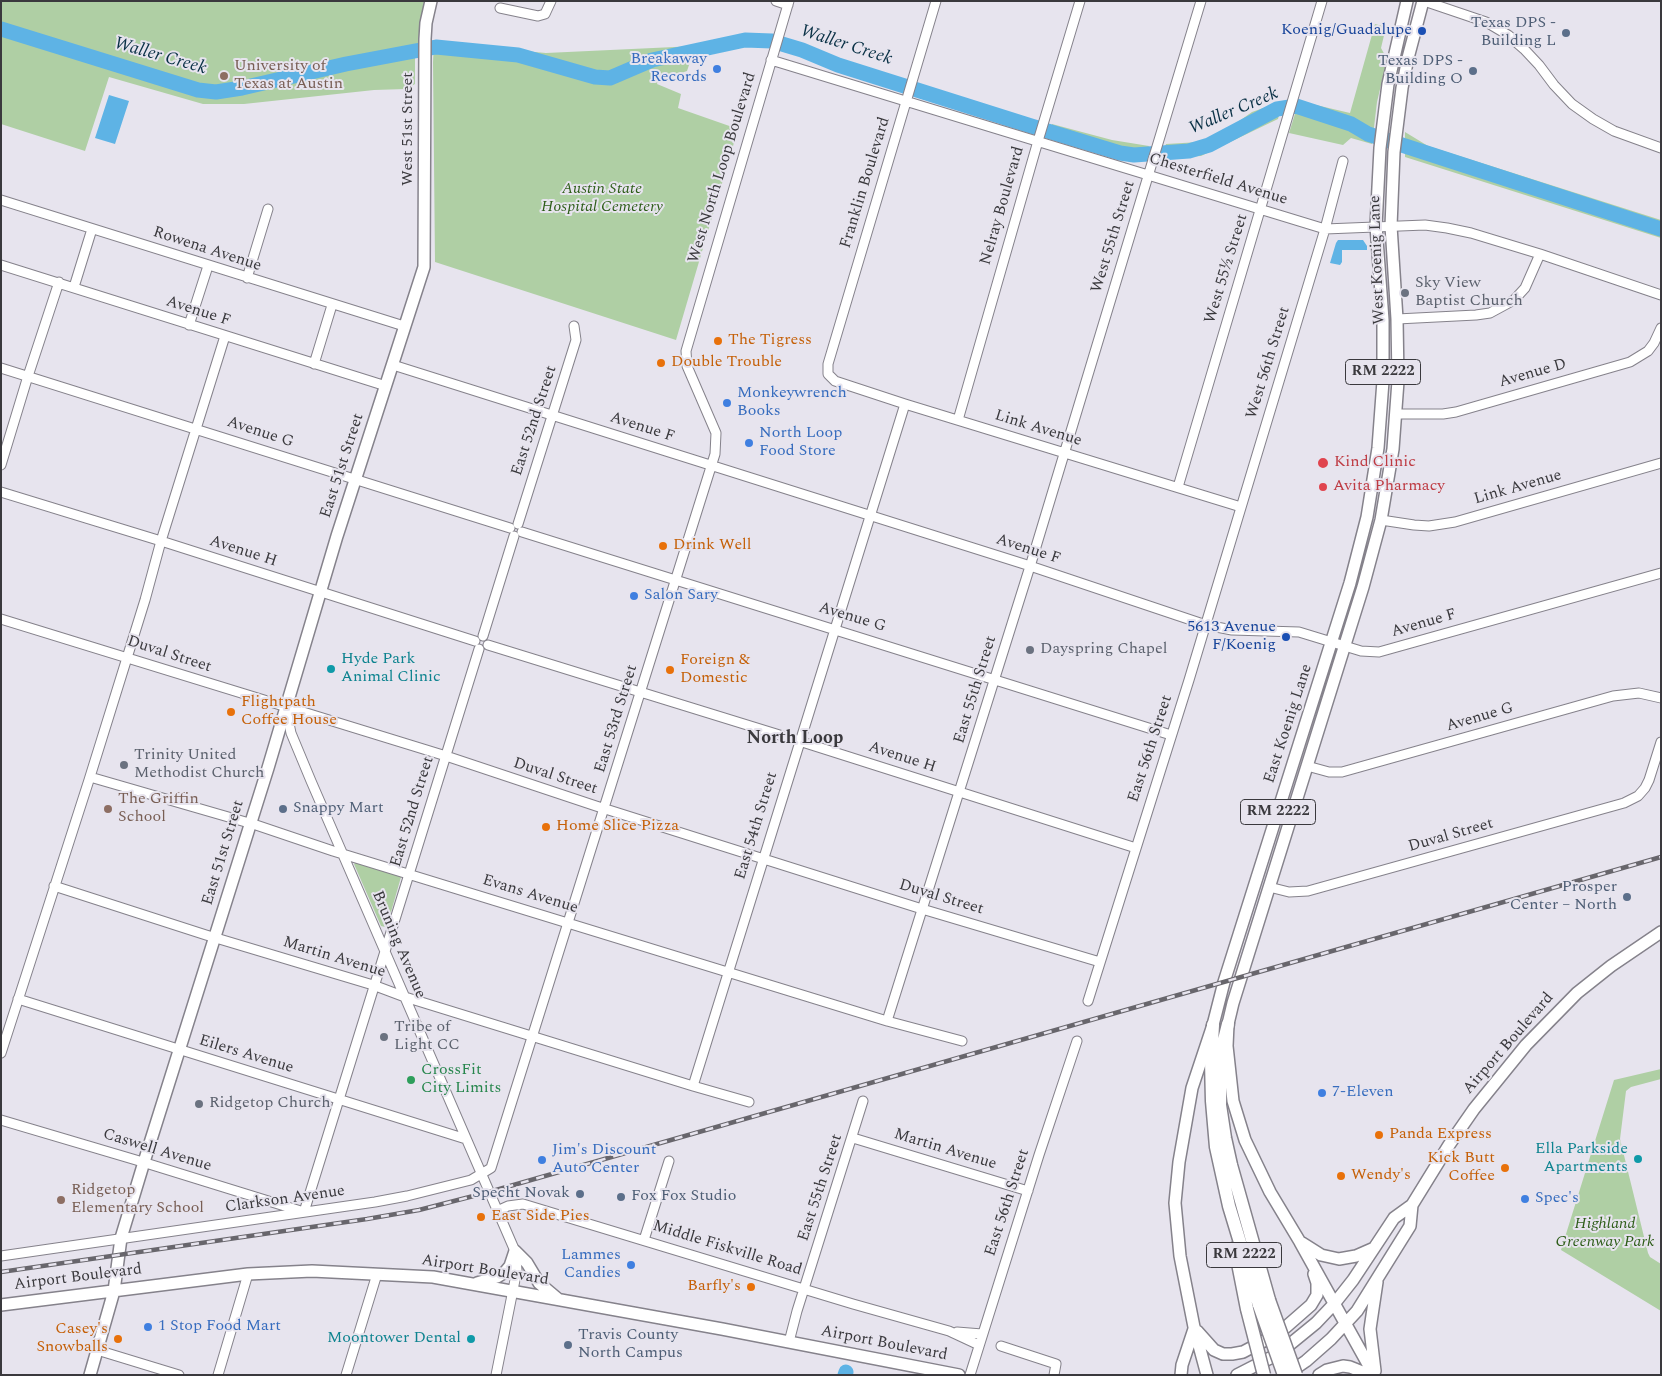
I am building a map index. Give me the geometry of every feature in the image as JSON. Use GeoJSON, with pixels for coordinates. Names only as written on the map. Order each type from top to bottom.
{"type":"FeatureCollection","features":[{"type":"Feature","properties":{"kind":"highway","name":"RM 2222"},"geometry":{"type":"LineString","coordinates":[[1228,1024],[1221,1052],[1220,1105],[1224,1138],[1258,1305],[1296,1375]]}},
{"type":"Feature","properties":{"kind":"highway","name":"RM 2222"},"geometry":{"type":"LineString","coordinates":[[1213,1025],[1211,1061],[1216,1147],[1229,1206],[1258,1305],[1285,1375]]}},
{"type":"Feature","properties":{"kind":"highway"},"geometry":{"type":"LineString","coordinates":[[1258,1305],[1264,1375]]}},
{"type":"Feature","properties":{"kind":"main road","name":"West 51st Street"},"geometry":{"type":"LineString","coordinates":[[425,258],[425,39],[426,23],[431,1]]}},
{"type":"Feature","properties":{"kind":"main road","name":"West Koenig Lane"},"geometry":{"type":"LineString","coordinates":[[1367,517],[1378,448],[1383,381],[1383,320],[1376,226],[1380,148],[1393,56],[1407,1]]}},
{"type":"Feature","properties":{"kind":"main road","name":"West Koenig Lane"},"geometry":{"type":"LineString","coordinates":[[1381,520],[1392,457],[1398,371],[1397,319],[1391,226],[1394,152],[1408,58],[1424,1]]}},
{"type":"Feature","properties":{"kind":"main road","name":"East 51st Street"},"geometry":{"type":"LineString","coordinates":[[90,1375],[114,1291],[121,1238],[356,479],[424,267],[425,258]]}},
{"type":"Feature","properties":{"kind":"main road","name":"East Koenig Lane"},"geometry":{"type":"LineString","coordinates":[[1207,1375],[1194,1328],[1180,1256],[1176,1203],[1179,1161],[1188,1107],[1224,982],[1350,583],[1367,517]]}},
{"type":"Feature","properties":{"kind":"main road","name":"East Koenig Lane"},"geometry":{"type":"LineString","coordinates":[[1300,1242],[1270,1192],[1245,1140],[1233,1101],[1228,1024],[1374,552],[1381,520]]}},
{"type":"Feature","properties":{"kind":"main road","name":"Airport Boulevard"},"geometry":{"type":"LineString","coordinates":[[1237,1375],[1291,1344],[1316,1323],[1334,1304],[1394,1218],[1412,1205],[1474,1109],[1526,1045],[1577,993],[1611,966],[1661,932]]}},
{"type":"Feature","properties":{"kind":"main road","name":"Airport Boulevard"},"geometry":{"type":"LineString","coordinates":[[1285,1375],[1311,1357],[1346,1325],[1357,1311],[1410,1226],[1412,1205]]}},
{"type":"Feature","properties":{"kind":"main road"},"geometry":{"type":"LineString","coordinates":[[1300,1242],[1321,1255],[1339,1259],[1356,1256],[1374,1248]]}},
{"type":"Feature","properties":{"kind":"main road"},"geometry":{"type":"LineString","coordinates":[[1300,1242],[1375,1375]]}},
{"type":"Feature","properties":{"kind":"main road"},"geometry":{"type":"LineString","coordinates":[[1181,1375],[1182,1364],[1194,1328],[1214,1350],[1223,1354],[1243,1352],[1279,1332],[1311,1305],[1316,1294],[1317,1283],[1300,1242]]}},
{"type":"Feature","properties":{"kind":"main road"},"geometry":{"type":"LineString","coordinates":[[473,1284],[497,1277],[505,1272],[510,1266],[515,1251],[527,1263],[539,1283],[558,1300]]}},
{"type":"Feature","properties":{"kind":"main road","name":"Airport Boulevard"},"geometry":{"type":"LineString","coordinates":[[1,1304],[248,1274],[312,1270],[433,1277],[959,1375]]}},
{"type":"Feature","properties":{"kind":"main road"},"geometry":{"type":"LineString","coordinates":[[1375,1375],[1370,1329],[1377,1280]]}},
{"type":"Feature","properties":{"kind":"main road"},"geometry":{"type":"LineString","coordinates":[[1319,1375],[1327,1370],[1343,1366],[1370,1375]]}},
{"type":"Feature","properties":{"kind":"street"},"geometry":{"type":"LineString","coordinates":[[500,8],[538,16],[545,14],[551,1]]}},
{"type":"Feature","properties":{"kind":"street"},"geometry":{"type":"LineString","coordinates":[[776,1],[788,3]]}},
{"type":"Feature","properties":{"kind":"street","name":"Franklin Boulevard"},"geometry":{"type":"LineString","coordinates":[[828,374],[828,364],[936,1]]}},
{"type":"Feature","properties":{"kind":"street","name":"Nelray Boulevard"},"geometry":{"type":"LineString","coordinates":[[958,420],[1080,1]]}},
{"type":"Feature","properties":{"kind":"street","name":"West 55th Street"},"geometry":{"type":"LineString","coordinates":[[1065,453],[1201,1]]}},
{"type":"Feature","properties":{"kind":"street","name":"West 55½ Street"},"geometry":{"type":"LineString","coordinates":[[1178,487],[1322,1]]}},
{"type":"Feature","properties":{"kind":"street"},"geometry":{"type":"LineString","coordinates":[[1424,1],[1486,22],[1508,35],[1534,60],[1554,86],[1572,104],[1614,131],[1661,148]]}},
{"type":"Feature","properties":{"kind":"street","name":"West North Loop Boulevard"},"geometry":{"type":"LineString","coordinates":[[711,466],[715,454],[716,433],[687,366],[687,343],[788,3]]}},
{"type":"Feature","properties":{"kind":"street","name":"Chesterfield Avenue"},"geometry":{"type":"LineString","coordinates":[[771,60],[909,91],[1041,132],[1148,175],[1325,229],[1425,225],[1447,228],[1472,233],[1540,254],[1661,295]]}},
{"type":"Feature","properties":{"kind":"street","name":"West 56th Street"},"geometry":{"type":"LineString","coordinates":[[1242,507],[1325,229],[1343,161]]}},
{"type":"Feature","properties":{"kind":"street","name":"Rowena Avenue"},"geometry":{"type":"LineString","coordinates":[[1,200],[404,326]]}},
{"type":"Feature","properties":{"kind":"street"},"geometry":{"type":"LineString","coordinates":[[247,278],[268,209]]}},
{"type":"Feature","properties":{"kind":"street"},"geometry":{"type":"LineString","coordinates":[[74,287],[92,229]]}},
{"type":"Feature","properties":{"kind":"street"},"geometry":{"type":"LineString","coordinates":[[1397,319],[1490,313],[1514,300],[1526,288],[1540,254]]}},
{"type":"Feature","properties":{"kind":"street","name":"Avenue F"},"geometry":{"type":"LineString","coordinates":[[1,265],[386,386]]}},
{"type":"Feature","properties":{"kind":"street"},"geometry":{"type":"LineString","coordinates":[[189,325],[208,266]]}},
{"type":"Feature","properties":{"kind":"street"},"geometry":{"type":"LineString","coordinates":[[1,465],[59,282]]}},
{"type":"Feature","properties":{"kind":"street"},"geometry":{"type":"LineString","coordinates":[[314,364],[332,305]]}},
{"type":"Feature","properties":{"kind":"street","name":"East 52nd Street"},"geometry":{"type":"LineString","coordinates":[[304,1212],[373,985],[410,874],[576,340],[574,326]]}},
{"type":"Feature","properties":{"kind":"street","name":"Avenue D"},"geometry":{"type":"LineString","coordinates":[[1396,414],[1443,414],[1456,412],[1630,362],[1648,351],[1661,328]]}},
{"type":"Feature","properties":{"kind":"street"},"geometry":{"type":"LineString","coordinates":[[1,1053],[90,777],[225,336]]}},
{"type":"Feature","properties":{"kind":"street","name":"Avenue F"},"geometry":{"type":"LineString","coordinates":[[392,365],[1030,566],[1206,624],[1235,631],[1299,632],[1369,652],[1387,651],[1661,574]]}},
{"type":"Feature","properties":{"kind":"street","name":"Avenue G"},"geometry":{"type":"LineString","coordinates":[[1,368],[1172,735]]}},
{"type":"Feature","properties":{"kind":"street","name":"Link Avenue"},"geometry":{"type":"LineString","coordinates":[[828,374],[835,381],[905,404],[1242,507]]}},
{"type":"Feature","properties":{"kind":"street","name":"East 54th Street"},"geometry":{"type":"LineString","coordinates":[[693,1086],[905,404]]}},
{"type":"Feature","properties":{"kind":"street","name":"East 55th Street"},"geometry":{"type":"LineString","coordinates":[[887,1021],[1065,453]]}},
{"type":"Feature","properties":{"kind":"street","name":"Link Avenue"},"geometry":{"type":"LineString","coordinates":[[1381,520],[1414,525],[1435,525],[1455,522],[1661,463]]}},
{"type":"Feature","properties":{"kind":"street","name":"East 53rd Street"},"geometry":{"type":"LineString","coordinates":[[481,1175],[491,1168],[711,466]]}},
{"type":"Feature","properties":{"kind":"street","name":"Avenue H"},"geometry":{"type":"LineString","coordinates":[[1,492],[1136,848]]}},
{"type":"Feature","properties":{"kind":"street","name":"East 56th Street"},"geometry":{"type":"LineString","coordinates":[[1088,1000],[1242,507]]}},
{"type":"Feature","properties":{"kind":"street","name":"Duval Street"},"geometry":{"type":"LineString","coordinates":[[1,619],[446,756],[604,808],[1100,962]]}},
{"type":"Feature","properties":{"kind":"street","name":"Avenue G"},"geometry":{"type":"LineString","coordinates":[[1307,766],[1329,772],[1342,772],[1613,696],[1639,694],[1661,698]]}},
{"type":"Feature","properties":{"kind":"street","name":"Bruning Avenue"},"geometry":{"type":"LineString","coordinates":[[286,708],[291,733],[497,1211]]}},
{"type":"Feature","properties":{"kind":"street","name":"Duval Street"},"geometry":{"type":"LineString","coordinates":[[1269,887],[1289,892],[1308,891],[1624,803],[1638,796],[1649,780],[1661,742]]}},
{"type":"Feature","properties":{"kind":"street","name":"Evans Avenue"},"geometry":{"type":"LineString","coordinates":[[90,777],[250,824],[887,1021],[962,1040]]}},
{"type":"Feature","properties":{"kind":"street","name":"Martin Avenue"},"geometry":{"type":"LineString","coordinates":[[54,886],[214,938],[373,985],[405,997],[533,1037],[750,1102]]}},
{"type":"Feature","properties":{"kind":"street","name":"Eilers Avenue"},"geometry":{"type":"LineString","coordinates":[[18,999],[466,1139]]}},
{"type":"Feature","properties":{"kind":"street","name":"East 56th Street"},"geometry":{"type":"LineString","coordinates":[[970,1375],[1077,1041]]}},
{"type":"Feature","properties":{"kind":"street","name":"East 55th Street"},"geometry":{"type":"LineString","coordinates":[[789,1342],[804,1288],[864,1100]]}},
{"type":"Feature","properties":{"kind":"street","name":"Caswell Avenue"},"geometry":{"type":"LineString","coordinates":[[1,1120],[304,1212]]}},
{"type":"Feature","properties":{"kind":"street","name":"Martin Avenue"},"geometry":{"type":"LineString","coordinates":[[853,1138],[1028,1191]]}},
{"type":"Feature","properties":{"kind":"street"},"geometry":{"type":"LineString","coordinates":[[644,1240],[669,1161]]}},
{"type":"Feature","properties":{"kind":"street","name":"Clarkson Avenue"},"geometry":{"type":"LineString","coordinates":[[1,1256],[407,1196],[481,1175]]}},
{"type":"Feature","properties":{"kind":"street","name":"Middle Fiskville Road"},"geometry":{"type":"LineString","coordinates":[[497,1211],[508,1206],[523,1204],[950,1331],[979,1345]]}},
{"type":"Feature","properties":{"kind":"street"},"geometry":{"type":"LineString","coordinates":[[496,1375],[517,1270],[515,1251],[497,1211]]}},
{"type":"Feature","properties":{"kind":"street"},"geometry":{"type":"LineString","coordinates":[[218,1375],[248,1274]]}},
{"type":"Feature","properties":{"kind":"street"},"geometry":{"type":"LineString","coordinates":[[346,1375],[377,1274]]}},
{"type":"Feature","properties":{"kind":"street","name":"Middle Fiskville Road"},"geometry":{"type":"LineString","coordinates":[[950,1331],[982,1334]]}},
{"type":"Feature","properties":{"kind":"street"},"geometry":{"type":"LineString","coordinates":[[1001,1346],[1056,1364],[1054,1375]]}},
{"type":"Feature","properties":{"kind":"street"},"geometry":{"type":"LineString","coordinates":[[97,1350],[179,1375]]}},
{"type":"Feature","properties":{"kind":"green space","name":"University of Texas at Austin"},"geometry":{"type":"Polygon","coordinates":[[[1,1],[431,1],[425,60],[415,56],[415,84],[406,89],[374,90],[244,104],[203,104],[109,77],[85,151],[1,124],[1,1]]]}},
{"type":"Feature","properties":{"kind":"green space"},"geometry":{"type":"Polygon","coordinates":[[[1375,24],[1386,27],[1381,48],[1387,59],[1377,102],[1372,144],[1351,138],[1343,145],[1289,133],[1299,101],[1350,113],[1375,24]]]}},
{"type":"Feature","properties":{"kind":"green space","name":"Austin State Hospital Cemetery"},"geometry":{"type":"Polygon","coordinates":[[[741,37],[764,38],[763,44],[742,42],[693,53],[687,71],[658,81],[657,84],[681,94],[678,108],[738,129],[676,340],[435,262],[434,43],[546,53],[696,46],[741,37]]]}},
{"type":"Feature","properties":{"kind":"green space"},"geometry":{"type":"Polygon","coordinates":[[[1283,101],[1278,119],[1201,156],[1161,158],[1166,144],[1199,142],[1218,136],[1252,112],[1283,101]]]}},
{"type":"Feature","properties":{"kind":"green space"},"geometry":{"type":"Polygon","coordinates":[[[1052,124],[1112,140],[1149,146],[1144,160],[1131,162],[1049,136],[1052,124]]]}},
{"type":"Feature","properties":{"kind":"green space"},"geometry":{"type":"Polygon","coordinates":[[[1405,132],[1428,146],[1661,220],[1661,238],[1405,157],[1405,132]]]}},
{"type":"Feature","properties":{"kind":"green space"},"geometry":{"type":"Polygon","coordinates":[[[356,862],[401,877],[387,926],[385,927],[381,926],[354,864],[356,862]]]}},
{"type":"Feature","properties":{"kind":"green space","name":"Highland Greenway Park"},"geometry":{"type":"Polygon","coordinates":[[[1661,1069],[1661,1079],[1631,1087],[1626,1091],[1620,1139],[1648,1253],[1650,1257],[1661,1264],[1661,1311],[1561,1250],[1614,1080],[1661,1069]]]}},
{"type":"Feature","properties":{"kind":"water"},"geometry":{"type":"Polygon","coordinates":[[[109,95],[129,101],[115,144],[95,138],[109,95]]]}},
{"type":"Feature","properties":{"kind":"water"},"geometry":{"type":"Polygon","coordinates":[[[1338,240],[1363,240],[1367,250],[1342,250],[1342,262],[1340,265],[1330,263],[1338,240]]]}},
{"type":"Feature","properties":{"kind":"waterway","name":"Waller Creek"},"geometry":{"type":"LineString","coordinates":[[1,29],[198,90],[216,92],[436,47],[518,55],[595,77],[610,78],[652,60],[745,40],[772,41],[802,50],[838,65],[1031,126],[1120,153],[1134,155],[1189,151],[1209,145],[1277,109],[1296,106],[1351,124],[1368,134],[1661,229]]}},
{"type":"Feature","properties":{"kind":"railway"},"geometry":{"type":"LineString","coordinates":[[1,1272],[419,1210],[489,1192],[1661,857]]}},
{"type":"Feature","properties":{"kind":"place","name":"Koenig/Guadalupe"},"geometry":{"type":"Point","coordinates":[1422,31]}},
{"type":"Feature","properties":{"kind":"place","name":"Texas DPS - Building L"},"geometry":{"type":"Point","coordinates":[1566,33]}},
{"type":"Feature","properties":{"kind":"place","name":"Breakaway Records"},"geometry":{"type":"Point","coordinates":[717,69]}},
{"type":"Feature","properties":{"kind":"place","name":"Texas DPS - Building O"},"geometry":{"type":"Point","coordinates":[1473,71]}},
{"type":"Feature","properties":{"kind":"place","name":"University of Texas at Austin"},"geometry":{"type":"Point","coordinates":[224,76]}},
{"type":"Feature","properties":{"kind":"place","name":"Sky View Baptist Church"},"geometry":{"type":"Point","coordinates":[1405,293]}},
{"type":"Feature","properties":{"kind":"place","name":"The Tigress"},"geometry":{"type":"Point","coordinates":[718,341]}},
{"type":"Feature","properties":{"kind":"place","name":"Double Trouble"},"geometry":{"type":"Point","coordinates":[661,363]}},
{"type":"Feature","properties":{"kind":"place","name":"Monkeywrench Books"},"geometry":{"type":"Point","coordinates":[727,403]}},
{"type":"Feature","properties":{"kind":"place","name":"North Loop Food Store"},"geometry":{"type":"Point","coordinates":[749,443]}},
{"type":"Feature","properties":{"kind":"place","name":"Kind Clinic"},"geometry":{"type":"Point","coordinates":[1323,463]}},
{"type":"Feature","properties":{"kind":"place","name":"Avita Pharmacy"},"geometry":{"type":"Point","coordinates":[1323,487]}},
{"type":"Feature","properties":{"kind":"place","name":"Drink Well"},"geometry":{"type":"Point","coordinates":[663,546]}},
{"type":"Feature","properties":{"kind":"place","name":"Salon Sary"},"geometry":{"type":"Point","coordinates":[634,596]}},
{"type":"Feature","properties":{"kind":"place","name":"5613 Avenue F/Koenig"},"geometry":{"type":"Point","coordinates":[1286,637]}},
{"type":"Feature","properties":{"kind":"place","name":"Dayspring Chapel"},"geometry":{"type":"Point","coordinates":[1030,650]}},
{"type":"Feature","properties":{"kind":"place","name":"Hyde Park Animal Clinic"},"geometry":{"type":"Point","coordinates":[331,669]}},
{"type":"Feature","properties":{"kind":"place","name":"Foreign & Domestic"},"geometry":{"type":"Point","coordinates":[670,670]}},
{"type":"Feature","properties":{"kind":"place","name":"Flightpath Coffee House"},"geometry":{"type":"Point","coordinates":[231,712]}},
{"type":"Feature","properties":{"kind":"place","name":"Trinity United Methodist Church"},"geometry":{"type":"Point","coordinates":[124,765]}},
{"type":"Feature","properties":{"kind":"place","name":"The Griffin School"},"geometry":{"type":"Point","coordinates":[108,809]}},
{"type":"Feature","properties":{"kind":"place","name":"Snappy Mart"},"geometry":{"type":"Point","coordinates":[283,809]}},
{"type":"Feature","properties":{"kind":"place","name":"Home Slice Pizza"},"geometry":{"type":"Point","coordinates":[546,827]}},
{"type":"Feature","properties":{"kind":"place","name":"Prosper Center – North"},"geometry":{"type":"Point","coordinates":[1627,897]}},
{"type":"Feature","properties":{"kind":"place","name":"Tribe of Light CC"},"geometry":{"type":"Point","coordinates":[384,1037]}},
{"type":"Feature","properties":{"kind":"place","name":"CrossFit City Limits"},"geometry":{"type":"Point","coordinates":[411,1080]}},
{"type":"Feature","properties":{"kind":"place","name":"7-Eleven"},"geometry":{"type":"Point","coordinates":[1322,1093]}},
{"type":"Feature","properties":{"kind":"place","name":"Ridgetop Church"},"geometry":{"type":"Point","coordinates":[199,1104]}},
{"type":"Feature","properties":{"kind":"place","name":"Panda Express"},"geometry":{"type":"Point","coordinates":[1379,1135]}},
{"type":"Feature","properties":{"kind":"place","name":"Ella Parkside Apartments"},"geometry":{"type":"Point","coordinates":[1638,1159]}},
{"type":"Feature","properties":{"kind":"place","name":"Jim's Discount Auto Center"},"geometry":{"type":"Point","coordinates":[542,1160]}},
{"type":"Feature","properties":{"kind":"place","name":"Kick Butt Coffee"},"geometry":{"type":"Point","coordinates":[1505,1168]}},
{"type":"Feature","properties":{"kind":"place","name":"Wendy's"},"geometry":{"type":"Point","coordinates":[1341,1176]}},
{"type":"Feature","properties":{"kind":"place","name":"Specht Novak"},"geometry":{"type":"Point","coordinates":[580,1194]}},
{"type":"Feature","properties":{"kind":"place","name":"Fox Fox Studio"},"geometry":{"type":"Point","coordinates":[621,1197]}},
{"type":"Feature","properties":{"kind":"place","name":"Spec's"},"geometry":{"type":"Point","coordinates":[1525,1199]}},
{"type":"Feature","properties":{"kind":"place","name":"Ridgetop Elementary School"},"geometry":{"type":"Point","coordinates":[61,1200]}},
{"type":"Feature","properties":{"kind":"place","name":"East Side Pies"},"geometry":{"type":"Point","coordinates":[481,1217]}},
{"type":"Feature","properties":{"kind":"place","name":"Lammes Candies"},"geometry":{"type":"Point","coordinates":[631,1265]}},
{"type":"Feature","properties":{"kind":"place","name":"Barfly's"},"geometry":{"type":"Point","coordinates":[751,1287]}},
{"type":"Feature","properties":{"kind":"place","name":"1 Stop Food Mart"},"geometry":{"type":"Point","coordinates":[148,1327]}},
{"type":"Feature","properties":{"kind":"place","name":"Casey's Snowballs"},"geometry":{"type":"Point","coordinates":[118,1339]}},
{"type":"Feature","properties":{"kind":"place","name":"Moontower Dental"},"geometry":{"type":"Point","coordinates":[471,1339]}},
{"type":"Feature","properties":{"kind":"place","name":"Travis County North Campus"},"geometry":{"type":"Point","coordinates":[568,1345]}},
{"type":"Feature","properties":{"kind":"district","name":"North Loop"},"geometry":{"type":"Point","coordinates":[795,739]}}]}
